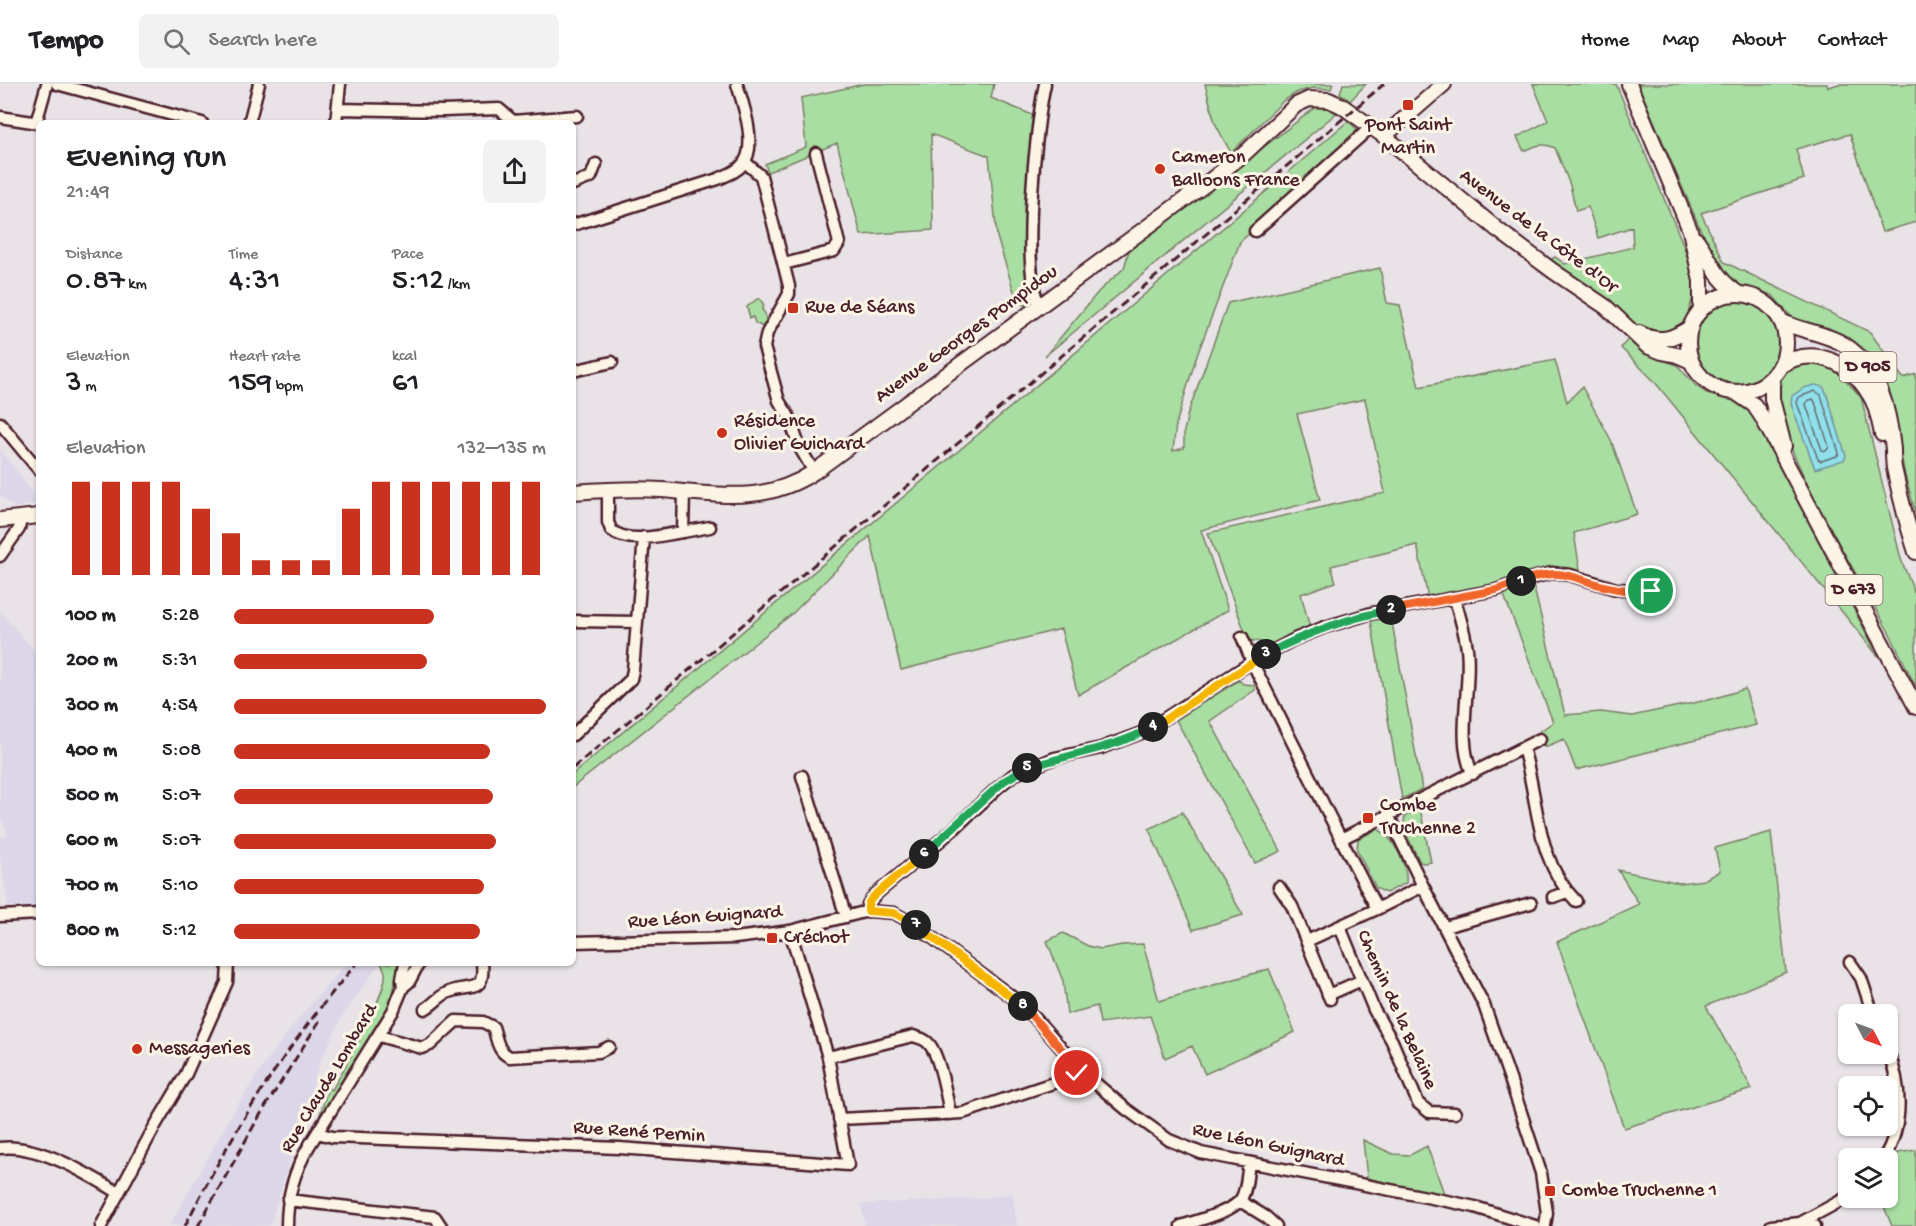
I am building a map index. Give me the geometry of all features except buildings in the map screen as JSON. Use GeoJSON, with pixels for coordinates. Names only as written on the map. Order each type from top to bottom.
{"type":"FeatureCollection","features":[{"type":"Feature","properties":{"kind":"main road"},"geometry":{"type":"LineString","coordinates":[[1384,136],[1444,84]]}},
{"type":"Feature","properties":{"kind":"main road"},"geometry":{"type":"LineString","coordinates":[[1629,84],[1690,230],[1701,280],[1701,310]]}},
{"type":"Feature","properties":{"kind":"main road","name":"Avenue Georges Pompidou"},"geometry":{"type":"LineString","coordinates":[[576,492],[608,490],[684,492],[730,496],[755,495],[781,489],[814,471],[1221,173],[1296,105],[1316,98],[1329,100],[1342,106]]}},
{"type":"Feature","properties":{"kind":"main road","name":"Avenue de la Côte d'Or"},"geometry":{"type":"LineString","coordinates":[[1342,106],[1384,136],[1497,230],[1606,307],[1647,346],[1691,361]]}},
{"type":"Feature","properties":{"kind":"main road"},"geometry":{"type":"LineString","coordinates":[[1690,230],[1700,243],[1717,275],[1739,294]]}},
{"type":"Feature","properties":{"kind":"main road"},"geometry":{"type":"LineString","coordinates":[[1739,294],[1749,295],[1768,305],[1781,321],[1786,340],[1785,353],[1776,371],[1755,389],[1735,392],[1719,389],[1705,381],[1691,361],[1688,348],[1690,327],[1701,310],[1722,296],[1739,294]]}},
{"type":"Feature","properties":{"kind":"main road","name":"D 905"},"geometry":{"type":"LineString","coordinates":[[1781,321],[1800,329],[1828,336],[1845,345],[1862,360],[1876,380],[1883,399],[1893,449],[1893,464]]}},
{"type":"Feature","properties":{"kind":"main road","name":"Avenue de la Côte d'Or"},"geometry":{"type":"LineString","coordinates":[[1624,324],[1646,337],[1657,340],[1670,339],[1690,327]]}},
{"type":"Feature","properties":{"kind":"main road","name":"D 905"},"geometry":{"type":"LineString","coordinates":[[1776,371],[1796,358],[1815,356],[1835,361],[1854,374],[1870,395],[1886,451],[1893,464],[1916,552]]}},
{"type":"Feature","properties":{"kind":"main road","name":"D 673"},"geometry":{"type":"LineString","coordinates":[[1776,371],[1772,399],[1793,473]]}},
{"type":"Feature","properties":{"kind":"main road","name":"D 673"},"geometry":{"type":"LineString","coordinates":[[1735,392],[1758,410],[1916,707]]}},
{"type":"Feature","properties":{"kind":"main road"},"geometry":{"type":"LineString","coordinates":[[0,520],[36,516]]}},
{"type":"Feature","properties":{"kind":"street"},"geometry":{"type":"LineString","coordinates":[[39,120],[47,84]]}},
{"type":"Feature","properties":{"kind":"street"},"geometry":{"type":"LineString","coordinates":[[57,84],[89,88],[192,120]]}},
{"type":"Feature","properties":{"kind":"street"},"geometry":{"type":"LineString","coordinates":[[250,120],[259,84]]}},
{"type":"Feature","properties":{"kind":"street"},"geometry":{"type":"LineString","coordinates":[[336,120],[340,84]]}},
{"type":"Feature","properties":{"kind":"street"},"geometry":{"type":"LineString","coordinates":[[576,224],[718,179],[735,171],[745,162],[750,141],[737,84]]}},
{"type":"Feature","properties":{"kind":"street"},"geometry":{"type":"LineString","coordinates":[[1040,305],[1033,288],[1030,257],[1036,138],[1045,84]]}},
{"type":"Feature","properties":{"kind":"street"},"geometry":{"type":"LineString","coordinates":[[338,110],[499,109],[512,120]]}},
{"type":"Feature","properties":{"kind":"street"},"geometry":{"type":"LineString","coordinates":[[526,120],[576,116]]}},
{"type":"Feature","properties":{"kind":"street"},"geometry":{"type":"LineString","coordinates":[[0,117],[36,123]]}},
{"type":"Feature","properties":{"kind":"street"},"geometry":{"type":"LineString","coordinates":[[1255,231],[1371,127]]}},
{"type":"Feature","properties":{"kind":"street"},"geometry":{"type":"LineString","coordinates":[[784,264],[834,251],[839,243],[816,153]]}},
{"type":"Feature","properties":{"kind":"street"},"geometry":{"type":"LineString","coordinates":[[745,162],[761,176],[784,264],[789,294],[767,333],[764,347],[779,401],[788,415],[800,448],[814,471]]}},
{"type":"Feature","properties":{"kind":"street"},"geometry":{"type":"LineString","coordinates":[[576,183],[591,177],[596,164]]}},
{"type":"Feature","properties":{"kind":"street"},"geometry":{"type":"LineString","coordinates":[[576,370],[612,362]]}},
{"type":"Feature","properties":{"kind":"street"},"geometry":{"type":"LineString","coordinates":[[0,423],[36,466]]}},
{"type":"Feature","properties":{"kind":"street"},"geometry":{"type":"LineString","coordinates":[[608,490],[610,530],[620,535],[644,537],[710,527]]}},
{"type":"Feature","properties":{"kind":"street"},"geometry":{"type":"LineString","coordinates":[[683,532],[684,492]]}},
{"type":"Feature","properties":{"kind":"street"},"geometry":{"type":"LineString","coordinates":[[0,556],[19,529],[21,519]]}},
{"type":"Feature","properties":{"kind":"street"},"geometry":{"type":"LineString","coordinates":[[576,732],[631,679],[644,537]]}},
{"type":"Feature","properties":{"kind":"street"},"geometry":{"type":"LineString","coordinates":[[868,911],[868,904],[875,895],[1013,775],[1055,758],[1101,748],[1144,732],[1252,662],[1295,639],[1372,613],[1496,590],[1552,573],[1570,574],[1616,589],[1651,591]]}},
{"type":"Feature","properties":{"kind":"street"},"geometry":{"type":"LineString","coordinates":[[1455,598],[1467,650],[1465,719],[1467,760],[1473,774]]}},
{"type":"Feature","properties":{"kind":"street"},"geometry":{"type":"LineString","coordinates":[[576,621],[637,622]]}},
{"type":"Feature","properties":{"kind":"street"},"geometry":{"type":"LineString","coordinates":[[1242,637],[1252,662],[1377,909]]}},
{"type":"Feature","properties":{"kind":"street"},"geometry":{"type":"LineString","coordinates":[[1341,839],[1540,739]]}},
{"type":"Feature","properties":{"kind":"street"},"geometry":{"type":"LineString","coordinates":[[1523,748],[1531,772],[1543,844],[1551,865],[1567,892],[1576,901]]}},
{"type":"Feature","properties":{"kind":"street"},"geometry":{"type":"LineString","coordinates":[[802,776],[846,917]]}},
{"type":"Feature","properties":{"kind":"street"},"geometry":{"type":"LineString","coordinates":[[1389,815],[1484,1005],[1536,1157],[1544,1190],[1547,1213],[1545,1226]]}},
{"type":"Feature","properties":{"kind":"street"},"geometry":{"type":"LineString","coordinates":[[1306,941],[1424,886]]}},
{"type":"Feature","properties":{"kind":"street"},"geometry":{"type":"LineString","coordinates":[[1279,887],[1292,906],[1329,997],[1362,980]]}},
{"type":"Feature","properties":{"kind":"street"},"geometry":{"type":"LineString","coordinates":[[1553,897],[1567,892]]}},
{"type":"Feature","properties":{"kind":"street"},"geometry":{"type":"LineString","coordinates":[[1445,927],[1531,903]]}},
{"type":"Feature","properties":{"kind":"street","name":"Rue Léon Guignard"},"geometry":{"type":"LineString","coordinates":[[576,942],[735,938],[790,931],[868,911],[883,911],[904,918],[1012,997],[1035,1018],[1080,1070],[1126,1109],[1169,1140],[1201,1153],[1463,1204],[1535,1226]]}},
{"type":"Feature","properties":{"kind":"street"},"geometry":{"type":"LineString","coordinates":[[0,916],[36,914]]}},
{"type":"Feature","properties":{"kind":"street","name":"Chemin de la Belaine"},"geometry":{"type":"LineString","coordinates":[[1340,927],[1374,1010],[1392,1041],[1420,1106],[1432,1113],[1455,1113]]}},
{"type":"Feature","properties":{"kind":"street","name":"Rue René Pernin"},"geometry":{"type":"LineString","coordinates":[[317,1133],[333,1137],[620,1148],[848,1165],[828,1057],[790,931]]}},
{"type":"Feature","properties":{"kind":"street"},"geometry":{"type":"LineString","coordinates":[[1850,962],[1861,978],[1870,1004]]}},
{"type":"Feature","properties":{"kind":"street"},"geometry":{"type":"LineString","coordinates":[[102,1226],[155,1126],[186,1074],[227,982],[228,966]]}},
{"type":"Feature","properties":{"kind":"street","name":"Rue Claude Lombard"},"geometry":{"type":"LineString","coordinates":[[403,987],[404,966]]}},
{"type":"Feature","properties":{"kind":"street","name":"Rue Claude Lombard"},"geometry":{"type":"LineString","coordinates":[[287,1226],[288,1200],[297,1168],[380,1036],[403,987],[409,982],[417,966]]}},
{"type":"Feature","properties":{"kind":"street"},"geometry":{"type":"LineString","coordinates":[[426,1009],[434,1005],[446,993],[476,987],[480,984],[483,975],[482,966]]}},
{"type":"Feature","properties":{"kind":"street"},"geometry":{"type":"LineString","coordinates":[[380,1036],[422,1048],[429,1045],[453,1022],[483,1022],[493,1027],[500,1049],[510,1057],[599,1052],[609,1047]]}},
{"type":"Feature","properties":{"kind":"street"},"geometry":{"type":"LineString","coordinates":[[828,1057],[913,1036],[922,1038],[932,1047],[946,1092],[950,1114]]}},
{"type":"Feature","properties":{"kind":"street"},"geometry":{"type":"LineString","coordinates":[[1888,1148],[1896,1129],[1899,1097],[1892,1064]]}},
{"type":"Feature","properties":{"kind":"street"},"geometry":{"type":"LineString","coordinates":[[839,1119],[963,1113],[1071,1077],[1080,1070]]}},
{"type":"Feature","properties":{"kind":"street"},"geometry":{"type":"LineString","coordinates":[[0,1148],[19,1147],[37,1151],[119,1193]]}},
{"type":"Feature","properties":{"kind":"street"},"geometry":{"type":"LineString","coordinates":[[1181,1226],[1233,1207],[1240,1201],[1244,1193],[1249,1163]]}},
{"type":"Feature","properties":{"kind":"street"},"geometry":{"type":"LineString","coordinates":[[288,1200],[435,1217],[441,1226]]}},
{"type":"Feature","properties":{"kind":"street"},"geometry":{"type":"LineString","coordinates":[[1240,1201],[1276,1226]]}},
{"type":"Feature","properties":{"kind":"street"},"geometry":{"type":"LineString","coordinates":[[1800,1223],[1812,1214],[1838,1202]]}},
{"type":"Feature","properties":{"kind":"street"},"geometry":{"type":"LineString","coordinates":[[1771,1226],[1800,1223],[1815,1226]]}},
{"type":"Feature","properties":{"kind":"shaded area"},"geometry":{"type":"Polygon","coordinates":[[[0,449],[36,496],[36,504],[16,508],[0,496],[0,449]]]}},
{"type":"Feature","properties":{"kind":"shaded area"},"geometry":{"type":"Polygon","coordinates":[[[0,611],[36,653],[36,909],[8,907],[0,856],[0,837],[8,836],[0,816],[0,611]]]}},
{"type":"Feature","properties":{"kind":"shaded area"},"geometry":{"type":"Polygon","coordinates":[[[344,966],[378,966],[342,1017],[319,1065],[270,1226],[169,1226],[233,1112],[265,1063],[301,1015],[344,966]]]}},
{"type":"Feature","properties":{"kind":"shaded area"},"geometry":{"type":"Polygon","coordinates":[[[1013,1193],[1017,1226],[865,1226],[861,1204],[982,1198],[1013,1193]]]}},
{"type":"Feature","properties":{"kind":"green space"},"geometry":{"type":"Polygon","coordinates":[[[864,84],[994,84],[991,98],[1035,116],[1029,275],[1032,299],[1024,305],[1017,301],[997,237],[989,156],[931,134],[933,230],[861,235],[837,143],[768,172],[765,164],[806,147],[801,98],[864,84]]]}},
{"type":"Feature","properties":{"kind":"green space"},"geometry":{"type":"Polygon","coordinates":[[[1205,84],[1333,84],[1331,89],[1312,88],[1298,92],[1283,101],[1231,153],[1215,123],[1205,84]]]}},
{"type":"Feature","properties":{"kind":"green space"},"geometry":{"type":"Polygon","coordinates":[[[1343,84],[1366,84],[1350,101],[1340,93],[1343,84]]]}},
{"type":"Feature","properties":{"kind":"green space"},"geometry":{"type":"Polygon","coordinates":[[[1533,84],[1616,84],[1683,244],[1691,270],[1695,291],[1687,317],[1677,328],[1660,334],[1638,327],[1550,260],[1555,257],[1565,264],[1633,247],[1632,227],[1598,238],[1588,207],[1576,211],[1570,185],[1555,148],[1543,145],[1524,151],[1517,137],[1548,121],[1533,84]]]}},
{"type":"Feature","properties":{"kind":"green space"},"geometry":{"type":"Polygon","coordinates":[[[1638,84],[1827,84],[1828,87],[1839,84],[1916,84],[1916,222],[1882,232],[1850,134],[1796,149],[1804,179],[1701,213],[1724,262],[1870,332],[1903,378],[1916,374],[1916,515],[1886,385],[1877,366],[1863,351],[1829,328],[1795,321],[1772,295],[1736,284],[1722,274],[1714,261],[1638,84]]]}},
{"type":"Feature","properties":{"kind":"green space"},"geometry":{"type":"Polygon","coordinates":[[[1316,107],[1339,111],[1045,356],[1099,291],[1124,268],[1129,250],[1316,107]]]}},
{"type":"Feature","properties":{"kind":"green space"},"geometry":{"type":"Polygon","coordinates":[[[1348,121],[1360,132],[1240,242],[1196,358],[1176,424],[1173,451],[1184,448],[1184,431],[1188,413],[1228,303],[1380,268],[1387,303],[1400,305],[1419,387],[1555,360],[1567,402],[1582,387],[1611,440],[1637,514],[1574,533],[1581,576],[1570,573],[1428,598],[1417,545],[1331,566],[1336,582],[1301,594],[1310,628],[1269,648],[1261,642],[1248,640],[1208,533],[1385,493],[1365,399],[1297,414],[1320,500],[1201,530],[1228,610],[1078,695],[1061,629],[901,670],[870,536],[792,614],[576,785],[576,771],[1348,121]]]}},
{"type":"Feature","properties":{"kind":"green space"},"geometry":{"type":"Polygon","coordinates":[[[760,299],[764,305],[762,310],[766,321],[763,327],[755,323],[753,317],[750,318],[747,307],[760,299]]]}},
{"type":"Feature","properties":{"kind":"green space"},"geometry":{"type":"Polygon","coordinates":[[[1737,302],[1753,305],[1766,314],[1775,327],[1778,343],[1775,359],[1766,372],[1753,381],[1737,384],[1721,381],[1708,372],[1699,359],[1696,343],[1699,327],[1708,314],[1721,305],[1737,302]]]}},
{"type":"Feature","properties":{"kind":"green space"},"geometry":{"type":"Polygon","coordinates":[[[1628,339],[1642,352],[1677,365],[1697,387],[1710,395],[1732,399],[1755,417],[1766,434],[1779,465],[1878,656],[1654,381],[1621,348],[1628,339]]]}},
{"type":"Feature","properties":{"kind":"green space"},"geometry":{"type":"Polygon","coordinates":[[[1813,362],[1826,366],[1841,375],[1861,397],[1901,559],[1916,597],[1916,687],[1890,634],[1817,505],[1790,446],[1778,390],[1782,385],[1780,375],[1795,367],[1813,362]]]}},
{"type":"Feature","properties":{"kind":"green space"},"geometry":{"type":"Polygon","coordinates":[[[1532,580],[1565,715],[1601,712],[1632,716],[1712,699],[1745,689],[1756,725],[1576,770],[1564,739],[1545,747],[1539,732],[1553,722],[1503,593],[1532,580]]]}},
{"type":"Feature","properties":{"kind":"green space"},"geometry":{"type":"Polygon","coordinates":[[[1391,617],[1422,789],[1402,799],[1371,621],[1391,617]]]}},
{"type":"Feature","properties":{"kind":"green space"},"geometry":{"type":"Polygon","coordinates":[[[1239,680],[1243,684],[1254,685],[1255,690],[1210,721],[1281,851],[1255,863],[1176,720],[1239,680]]]}},
{"type":"Feature","properties":{"kind":"green space"},"geometry":{"type":"Polygon","coordinates":[[[1420,808],[1431,862],[1424,863],[1420,862],[1403,828],[1405,816],[1420,808]]]}},
{"type":"Feature","properties":{"kind":"green space"},"geometry":{"type":"Polygon","coordinates":[[[1182,812],[1243,915],[1193,930],[1149,829],[1182,812]]]}},
{"type":"Feature","properties":{"kind":"green space"},"geometry":{"type":"Polygon","coordinates":[[[1378,829],[1384,833],[1399,853],[1406,876],[1406,883],[1386,893],[1376,888],[1357,850],[1358,839],[1378,829]]]}},
{"type":"Feature","properties":{"kind":"green space"},"geometry":{"type":"Polygon","coordinates":[[[1771,832],[1786,972],[1706,1006],[1752,1089],[1624,1128],[1557,942],[1639,904],[1618,870],[1680,883],[1704,880],[1720,871],[1715,848],[1771,832]]]}},
{"type":"Feature","properties":{"kind":"green space"},"geometry":{"type":"Polygon","coordinates":[[[1063,933],[1088,946],[1101,949],[1143,944],[1159,1001],[1269,969],[1295,1032],[1205,1074],[1192,1046],[1165,1058],[1150,1016],[1100,1023],[1097,1006],[1067,1014],[1063,981],[1047,941],[1063,933]]]}},
{"type":"Feature","properties":{"kind":"green space"},"geometry":{"type":"Polygon","coordinates":[[[382,966],[398,966],[393,995],[386,1016],[320,1122],[318,1121],[328,1088],[332,1090],[364,1031],[380,996],[385,972],[382,966]]]}},
{"type":"Feature","properties":{"kind":"green space"},"geometry":{"type":"Polygon","coordinates":[[[1363,1140],[1393,1154],[1410,1155],[1427,1146],[1445,1196],[1367,1178],[1363,1140]]]}},
{"type":"Feature","properties":{"kind":"green space"},"geometry":{"type":"Polygon","coordinates":[[[1916,1150],[1916,1226],[1892,1226],[1885,1208],[1898,1208],[1898,1153],[1916,1150]]]}},
{"type":"Feature","properties":{"kind":"water"},"geometry":{"type":"Polygon","coordinates":[[[1815,385],[1823,387],[1826,392],[1846,456],[1844,460],[1815,469],[1791,404],[1792,396],[1804,388],[1815,385]]]}},
{"type":"Feature","properties":{"kind":"railway"},"geometry":{"type":"LineString","coordinates":[[576,765],[1384,84]]}},
{"type":"Feature","properties":{"kind":"railway"},"geometry":{"type":"LineString","coordinates":[[185,1226],[222,1155],[262,1089],[331,994],[354,966]]}},
{"type":"Feature","properties":{"kind":"railway"},"geometry":{"type":"LineString","coordinates":[[198,1226],[257,1120],[320,1020]]}},
{"type":"Feature","properties":{"kind":"place","name":"Pont Saint Martin"},"geometry":{"type":"Point","coordinates":[1408,105]}},
{"type":"Feature","properties":{"kind":"place","name":"Cameron Balloons France"},"geometry":{"type":"Point","coordinates":[1160,169]}},
{"type":"Feature","properties":{"kind":"place","name":"Rue de Séans"},"geometry":{"type":"Point","coordinates":[793,308]}},
{"type":"Feature","properties":{"kind":"place","name":"Résidence Olivier Guichard"},"geometry":{"type":"Point","coordinates":[722,433]}},
{"type":"Feature","properties":{"kind":"place","name":"Combe Truchenne 2"},"geometry":{"type":"Point","coordinates":[1368,818]}},
{"type":"Feature","properties":{"kind":"place","name":"Créchot"},"geometry":{"type":"Point","coordinates":[772,938]}},
{"type":"Feature","properties":{"kind":"place","name":"Messageries"},"geometry":{"type":"Point","coordinates":[137,1049]}},
{"type":"Feature","properties":{"kind":"place","name":"Combe Truchenne 1"},"geometry":{"type":"Point","coordinates":[1550,1191]}},
{"type":"Feature","properties":{"kind":"route"},"geometry":{"type":"LineString","coordinates":[[1077,1073],[1080,1070],[1035,1018],[1012,997],[904,918],[894,913],[868,911],[868,904],[875,895],[954,828],[1004,781],[1025,769],[1055,758],[1101,748],[1144,732],[1252,662],[1295,639],[1372,613],[1496,590],[1552,573],[1570,574],[1616,589],[1651,591]]}}]}
